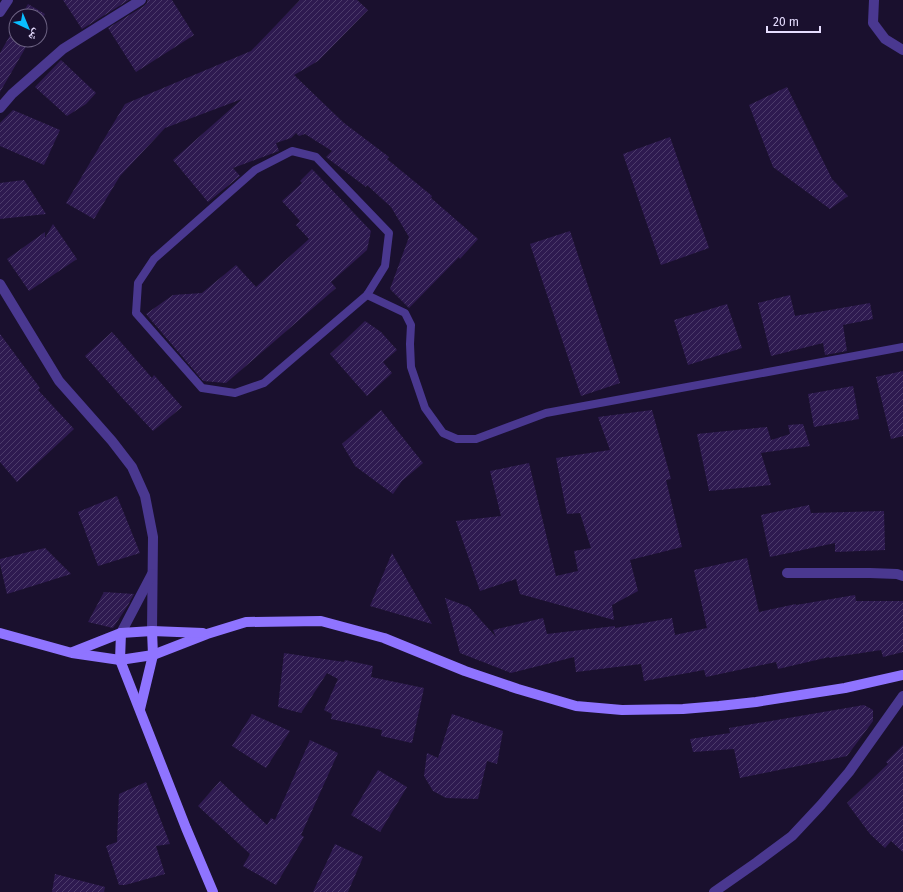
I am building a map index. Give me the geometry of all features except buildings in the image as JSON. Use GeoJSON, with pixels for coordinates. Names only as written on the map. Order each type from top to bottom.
{"type":"FeatureCollection","features":[{"type":"Feature","properties":{"kind":"main road"},"geometry":{"type":"LineString","coordinates":[[0,634],[72,653],[120,660],[153,655],[207,634],[246,622],[321,621],[384,638],[465,671],[518,689],[576,706],[622,710],[683,709],[756,702],[845,688],[903,675]]}},
{"type":"Feature","properties":{"kind":"main road"},"geometry":{"type":"LineString","coordinates":[[140,709],[153,655],[152,631]]}},
{"type":"Feature","properties":{"kind":"main road"},"geometry":{"type":"LineString","coordinates":[[72,653],[121,633],[152,631],[207,634]]}},
{"type":"Feature","properties":{"kind":"main road"},"geometry":{"type":"LineString","coordinates":[[121,633],[120,660],[186,828],[213,892]]}},
{"type":"Feature","properties":{"kind":"street"},"geometry":{"type":"LineString","coordinates":[[0,12],[8,0]]}},
{"type":"Feature","properties":{"kind":"street"},"geometry":{"type":"LineString","coordinates":[[0,108],[12,94],[62,49],[141,0]]}},
{"type":"Feature","properties":{"kind":"street"},"geometry":{"type":"LineString","coordinates":[[874,0],[873,23],[885,39],[903,50]]}},
{"type":"Feature","properties":{"kind":"street"},"geometry":{"type":"LineString","coordinates":[[0,284],[59,381],[112,441],[132,467],[145,496],[153,536],[152,631]]}},
{"type":"Feature","properties":{"kind":"street"},"geometry":{"type":"LineString","coordinates":[[121,633],[153,573]]}},
{"type":"Feature","properties":{"kind":"street"},"geometry":{"type":"LineString","coordinates":[[787,573],[870,573],[896,574],[903,576]]}},
{"type":"Feature","properties":{"kind":"street"},"geometry":{"type":"LineString","coordinates":[[714,892],[792,836],[849,772],[903,696]]}},
{"type":"Feature","properties":{"kind":"lane"},"geometry":{"type":"LineString","coordinates":[[292,151],[316,157],[388,233],[385,266],[367,295],[264,383],[235,393],[202,388],[136,313],[138,283],[154,259],[255,170],[292,151]]}},
{"type":"Feature","properties":{"kind":"lane"},"geometry":{"type":"LineString","coordinates":[[367,295],[405,313],[411,325],[411,367],[425,408],[443,433],[457,439],[476,439],[546,413],[903,347]]}}]}
